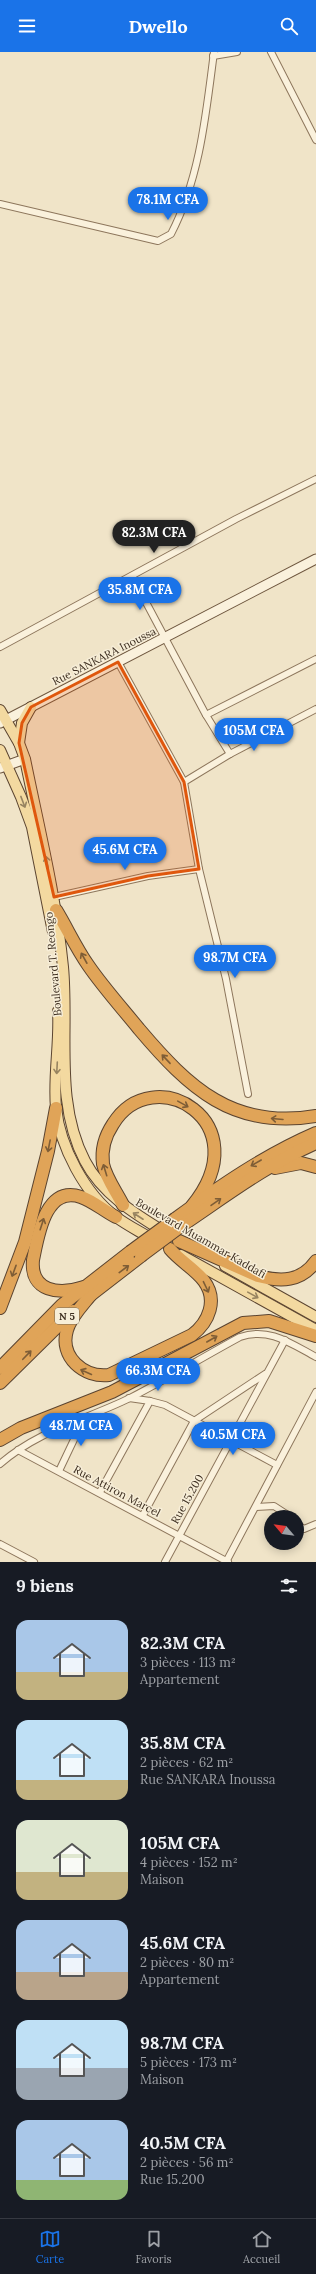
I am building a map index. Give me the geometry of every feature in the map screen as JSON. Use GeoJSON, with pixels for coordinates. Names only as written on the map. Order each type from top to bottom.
{"type":"FeatureCollection","features":[{"type":"Feature","properties":{"kind":"highway"},"geometry":{"type":"LineString","coordinates":[[56,910],[88,965],[150,1042],[185,1080],[201,1092],[220,1102],[254,1115],[284,1119],[316,1116]]}},
{"type":"Feature","properties":{"kind":"highway"},"geometry":{"type":"LineString","coordinates":[[122,1204],[106,1174],[103,1163],[102,1151],[107,1133],[116,1118],[128,1107],[153,1098],[163,1097],[182,1102],[197,1113],[208,1125],[215,1144],[215,1164],[210,1180],[192,1206]]}},
{"type":"Feature","properties":{"kind":"highway"},"geometry":{"type":"LineString","coordinates":[[0,1308],[25,1242],[48,1151],[56,1108]]}},
{"type":"Feature","properties":{"kind":"highway","name":"N 5"},"geometry":{"type":"LineString","coordinates":[[180,1222],[192,1206],[255,1164],[288,1145],[316,1133]]}},
{"type":"Feature","properties":{"kind":"highway","name":"N 5"},"geometry":{"type":"LineString","coordinates":[[0,1368],[40,1326],[135,1254],[180,1222],[247,1180],[290,1155],[316,1143]]}},
{"type":"Feature","properties":{"kind":"highway"},"geometry":{"type":"LineString","coordinates":[[247,1180],[266,1171],[286,1165],[301,1163],[316,1166]]}},
{"type":"Feature","properties":{"kind":"highway"},"geometry":{"type":"LineString","coordinates":[[88,1290],[68,1292],[60,1291],[49,1289],[37,1282],[32,1267],[46,1213],[53,1202],[61,1197],[71,1195],[82,1197],[116,1217]]}},
{"type":"Feature","properties":{"kind":"highway"},"geometry":{"type":"LineString","coordinates":[[179,1241],[258,1276],[272,1280],[293,1279],[302,1275],[316,1261]]}},
{"type":"Feature","properties":{"kind":"highway"},"geometry":{"type":"LineString","coordinates":[[88,1290],[71,1321],[66,1334],[66,1345],[71,1358],[81,1370],[101,1376],[109,1375],[192,1335],[200,1329],[208,1318],[211,1305],[210,1293],[204,1280],[170,1249]]}},
{"type":"Feature","properties":{"kind":"highway","name":"N 5"},"geometry":{"type":"LineString","coordinates":[[0,1384],[88,1290]]}},
{"type":"Feature","properties":{"kind":"highway"},"geometry":{"type":"LineString","coordinates":[[0,1440],[21,1428],[112,1392],[243,1323],[269,1321],[316,1336]]}},
{"type":"Feature","properties":{"kind":"main road"},"geometry":{"type":"LineString","coordinates":[[19,743],[22,723],[30,707]]}},
{"type":"Feature","properties":{"kind":"main road","name":"Boulevard T. Reongo"},"geometry":{"type":"LineString","coordinates":[[0,710],[3,721],[19,743],[25,759],[54,897],[66,1021],[65,1096]]}},
{"type":"Feature","properties":{"kind":"main road","name":"Boulevard T. Reongo"},"geometry":{"type":"LineString","coordinates":[[0,750],[4,767],[32,827],[53,934],[59,1018],[56,1108],[62,1137],[68,1153],[84,1183],[116,1217]]}},
{"type":"Feature","properties":{"kind":"main road","name":"Boulevard Muammar Kaddafi"},"geometry":{"type":"LineString","coordinates":[[65,1096],[70,1122],[86,1162],[96,1178],[122,1204],[179,1241],[316,1317]]}},
{"type":"Feature","properties":{"kind":"main road"},"geometry":{"type":"LineString","coordinates":[[116,1217],[170,1249],[316,1330]]}},
{"type":"Feature","properties":{"kind":"street"},"geometry":{"type":"LineString","coordinates":[[0,204],[158,241],[165,238],[171,234],[178,220],[193,180],[201,144],[213,54],[237,52]]}},
{"type":"Feature","properties":{"kind":"street"},"geometry":{"type":"LineString","coordinates":[[271,52],[315,137]]}},
{"type":"Feature","properties":{"kind":"street"},"geometry":{"type":"LineString","coordinates":[[0,647],[316,479]]}},
{"type":"Feature","properties":{"kind":"street","name":"Rue SANKARA Inoussa"},"geometry":{"type":"LineString","coordinates":[[3,721],[316,559]]}},
{"type":"Feature","properties":{"kind":"street"},"geometry":{"type":"LineString","coordinates":[[132,576],[206,716],[230,754]]}},
{"type":"Feature","properties":{"kind":"street"},"geometry":{"type":"LineString","coordinates":[[206,716],[316,659]]}},
{"type":"Feature","properties":{"kind":"street"},"geometry":{"type":"LineString","coordinates":[[118,662],[184,782],[199,869],[226,979],[248,1094]]}},
{"type":"Feature","properties":{"kind":"street"},"geometry":{"type":"LineString","coordinates":[[184,782],[230,754],[316,709]]}},
{"type":"Feature","properties":{"kind":"street"},"geometry":{"type":"LineString","coordinates":[[4,767],[25,759]]}},
{"type":"Feature","properties":{"kind":"street"},"geometry":{"type":"LineString","coordinates":[[54,897],[148,876],[199,869]]}},
{"type":"Feature","properties":{"kind":"street"},"geometry":{"type":"LineString","coordinates":[[0,1464],[18,1450],[49,1431],[129,1398],[240,1337],[253,1332],[269,1334],[285,1340],[316,1357]]}},
{"type":"Feature","properties":{"kind":"street","name":"Rue 15.200"},"geometry":{"type":"LineString","coordinates":[[165,1562],[285,1340]]}},
{"type":"Feature","properties":{"kind":"street"},"geometry":{"type":"LineString","coordinates":[[143,1515],[194,1421],[266,1374]]}},
{"type":"Feature","properties":{"kind":"street"},"geometry":{"type":"LineString","coordinates":[[227,1562],[316,1392]]}},
{"type":"Feature","properties":{"kind":"street"},"geometry":{"type":"LineString","coordinates":[[129,1398],[150,1400],[165,1405],[277,1465]]}},
{"type":"Feature","properties":{"kind":"street"},"geometry":{"type":"LineString","coordinates":[[100,1492],[150,1400]]}},
{"type":"Feature","properties":{"kind":"street"},"geometry":{"type":"LineString","coordinates":[[59,1471],[80,1430],[78,1419]]}},
{"type":"Feature","properties":{"kind":"street","name":"Rue Attiron Marcel"},"geometry":{"type":"LineString","coordinates":[[18,1450],[143,1515],[227,1562]]}},
{"type":"Feature","properties":{"kind":"street"},"geometry":{"type":"LineString","coordinates":[[256,1507],[274,1506],[280,1510]]}},
{"type":"Feature","properties":{"kind":"street"},"geometry":{"type":"LineString","coordinates":[[304,1529],[316,1524]]}},
{"type":"Feature","properties":{"kind":"street"},"geometry":{"type":"LineString","coordinates":[[0,1544],[34,1562]]}},
{"type":"Feature","properties":{"kind":"highlighted area"},"geometry":{"type":"Polygon","coordinates":[[[118,662],[184,782],[199,869],[148,876],[54,897],[19,743],[22,723],[31,707],[118,662]]]}}]}
